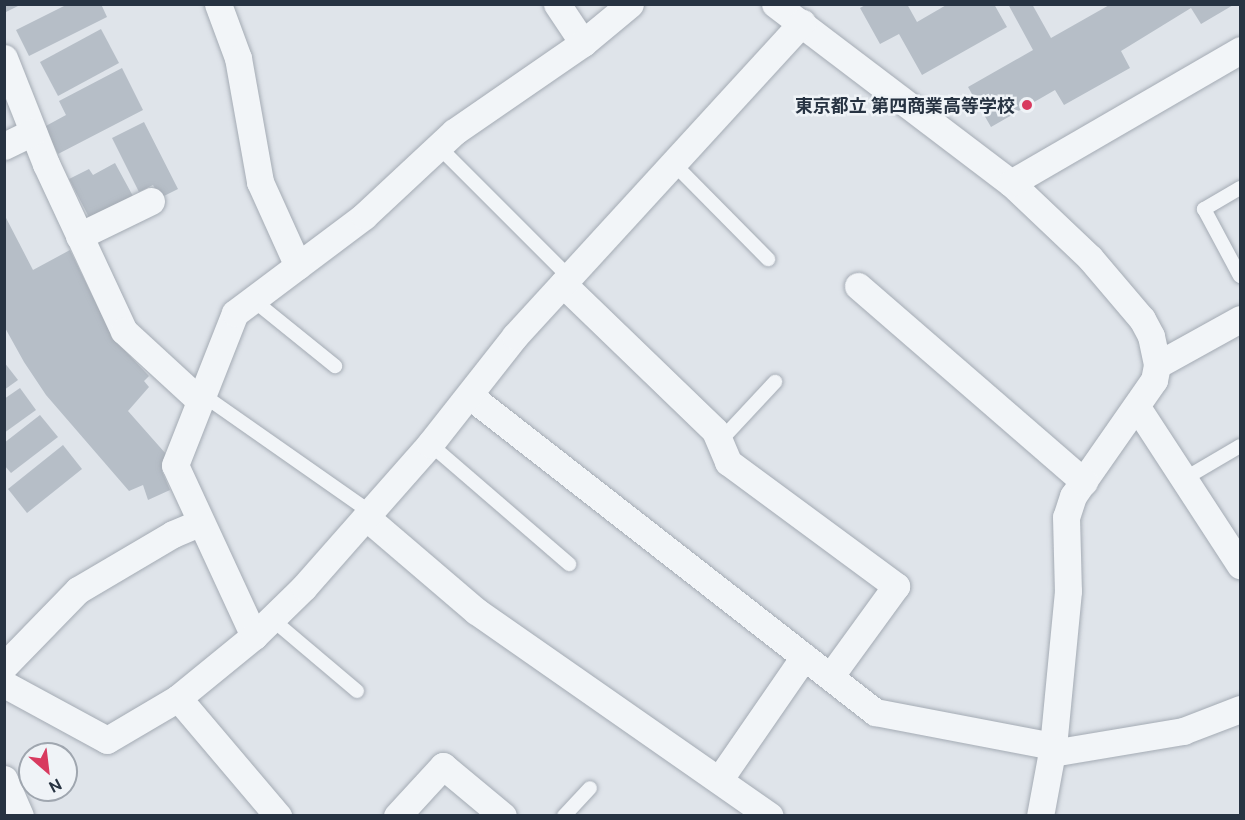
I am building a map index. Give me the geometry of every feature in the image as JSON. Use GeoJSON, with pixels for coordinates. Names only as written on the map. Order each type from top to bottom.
{"type":"FeatureCollection","features":[{"type":"Feature","properties":{"kind":"street"},"geometry":{"type":"LineString","coordinates":[[218,4],[238,58],[260,182],[298,266]]}},
{"type":"Feature","properties":{"kind":"street"},"geometry":{"type":"LineString","coordinates":[[557,4],[583,43]]}},
{"type":"Feature","properties":{"kind":"street"},"geometry":{"type":"LineString","coordinates":[[264,628],[200,523],[175,465],[236,313],[364,216],[438,146],[583,43],[630,4]]}},
{"type":"Feature","properties":{"kind":"street"},"geometry":{"type":"LineString","coordinates":[[775,4],[1011,183],[1090,258],[1142,319],[1157,365],[1154,380],[1084,482],[1066,517],[1068,591],[1053,750],[1040,816]]}},
{"type":"Feature","properties":{"kind":"street"},"geometry":{"type":"LineString","coordinates":[[4,684],[107,740],[177,698],[264,628],[430,444],[515,336],[802,23]]}},
{"type":"Feature","properties":{"kind":"street"},"geometry":{"type":"LineString","coordinates":[[1011,183],[1240,50]]}},
{"type":"Feature","properties":{"kind":"street"},"geometry":{"type":"LineString","coordinates":[[4,58],[33,132],[124,332],[201,398]]}},
{"type":"Feature","properties":{"kind":"street"},"geometry":{"type":"LineString","coordinates":[[4,146],[33,132]]}},
{"type":"Feature","properties":{"kind":"street"},"geometry":{"type":"LineString","coordinates":[[79,236],[151,201]]}},
{"type":"Feature","properties":{"kind":"street"},"geometry":{"type":"LineString","coordinates":[[566,281],[715,431],[728,462],[896,586],[830,677]]}},
{"type":"Feature","properties":{"kind":"street"},"geometry":{"type":"LineString","coordinates":[[858,286],[1084,482]]}},
{"type":"Feature","properties":{"kind":"street"},"geometry":{"type":"LineString","coordinates":[[1157,365],[1240,319]]}},
{"type":"Feature","properties":{"kind":"street"},"geometry":{"type":"LineString","coordinates":[[470,396],[875,712],[1053,750],[1183,731],[1240,709]]}},
{"type":"Feature","properties":{"kind":"street"},"geometry":{"type":"LineString","coordinates":[[1137,407],[1240,565]]}},
{"type":"Feature","properties":{"kind":"street"},"geometry":{"type":"LineString","coordinates":[[368,514],[476,611],[770,816]]}},
{"type":"Feature","properties":{"kind":"street"},"geometry":{"type":"LineString","coordinates":[[4,666],[78,590],[173,534],[200,523]]}},
{"type":"Feature","properties":{"kind":"street"},"geometry":{"type":"LineString","coordinates":[[719,780],[804,657]]}},
{"type":"Feature","properties":{"kind":"street"},"geometry":{"type":"LineString","coordinates":[[177,698],[278,816]]}},
{"type":"Feature","properties":{"kind":"street"},"geometry":{"type":"LineString","coordinates":[[397,816],[443,766],[503,816]]}},
{"type":"Feature","properties":{"kind":"street"},"geometry":{"type":"LineString","coordinates":[[4,779],[20,816]]}},
{"type":"Feature","properties":{"kind":"lane"},"geometry":{"type":"LineString","coordinates":[[438,146],[566,281]]}},
{"type":"Feature","properties":{"kind":"lane"},"geometry":{"type":"LineString","coordinates":[[674,164],[768,259]]}},
{"type":"Feature","properties":{"kind":"lane"},"geometry":{"type":"LineString","coordinates":[[1240,188],[1204,209],[1240,276]]}},
{"type":"Feature","properties":{"kind":"lane"},"geometry":{"type":"LineString","coordinates":[[252,299],[335,366]]}},
{"type":"Feature","properties":{"kind":"lane"},"geometry":{"type":"LineString","coordinates":[[720,441],[775,382]]}},
{"type":"Feature","properties":{"kind":"lane"},"geometry":{"type":"LineString","coordinates":[[201,398],[368,514]]}},
{"type":"Feature","properties":{"kind":"lane"},"geometry":{"type":"LineString","coordinates":[[430,444],[569,564]]}},
{"type":"Feature","properties":{"kind":"lane"},"geometry":{"type":"LineString","coordinates":[[1184,479],[1240,446]]}},
{"type":"Feature","properties":{"kind":"lane"},"geometry":{"type":"LineString","coordinates":[[264,628],[357,691]]}},
{"type":"Feature","properties":{"kind":"lane"},"geometry":{"type":"LineString","coordinates":[[564,816],[590,788]]}},
{"type":"Feature","properties":{"kind":"building"},"geometry":{"type":"Polygon","coordinates":[[[4,4],[22,4],[4,13],[4,4]]]}},
{"type":"Feature","properties":{"kind":"building"},"geometry":{"type":"Polygon","coordinates":[[[68,4],[101,4],[107,17],[29,56],[16,30],[68,4]]]}},
{"type":"Feature","properties":{"kind":"building"},"geometry":{"type":"Polygon","coordinates":[[[867,4],[907,4],[917,22],[948,4],[994,4],[1007,27],[922,75],[899,34],[880,44],[860,8],[867,4]]]}},
{"type":"Feature","properties":{"kind":"building"},"geometry":{"type":"Polygon","coordinates":[[[1008,4],[1032,4],[1051,38],[1111,4],[1235,4],[1201,24],[1191,8],[1121,51],[1130,68],[1064,105],[1055,90],[991,127],[968,87],[1033,50],[1008,4]]]}},
{"type":"Feature","properties":{"kind":"building"},"geometry":{"type":"Polygon","coordinates":[[[101,29],[119,63],[58,96],[40,62],[101,29]]]}},
{"type":"Feature","properties":{"kind":"building"},"geometry":{"type":"Polygon","coordinates":[[[122,68],[143,110],[58,154],[44,127],[66,115],[59,101],[122,68]]]}},
{"type":"Feature","properties":{"kind":"building"},"geometry":{"type":"Polygon","coordinates":[[[144,122],[178,189],[160,198],[153,185],[139,192],[112,138],[144,122]]]}},
{"type":"Feature","properties":{"kind":"building"},"geometry":{"type":"Polygon","coordinates":[[[115,163],[134,198],[91,221],[69,179],[89,169],[93,175],[115,163]]]}},
{"type":"Feature","properties":{"kind":"building"},"geometry":{"type":"Polygon","coordinates":[[[4,214],[33,270],[70,250],[113,338],[149,376],[144,381],[149,387],[128,411],[166,454],[162,471],[170,490],[148,500],[143,485],[129,491],[46,395],[24,362],[4,326],[4,214]]]}},
{"type":"Feature","properties":{"kind":"building"},"geometry":{"type":"Polygon","coordinates":[[[4,362],[18,380],[4,390],[4,362]]]}},
{"type":"Feature","properties":{"kind":"building"},"geometry":{"type":"Polygon","coordinates":[[[20,388],[36,410],[4,433],[4,399],[20,388]]]}},
{"type":"Feature","properties":{"kind":"building"},"geometry":{"type":"Polygon","coordinates":[[[40,415],[58,437],[11,473],[4,465],[4,443],[40,415]]]}},
{"type":"Feature","properties":{"kind":"building"},"geometry":{"type":"Polygon","coordinates":[[[63,445],[82,469],[27,513],[8,489],[63,445]]]}},
{"type":"Feature","properties":{"kind":"place","name":"東京都立 第四商業高等学校"},"geometry":{"type":"Point","coordinates":[1027,105]}}]}
